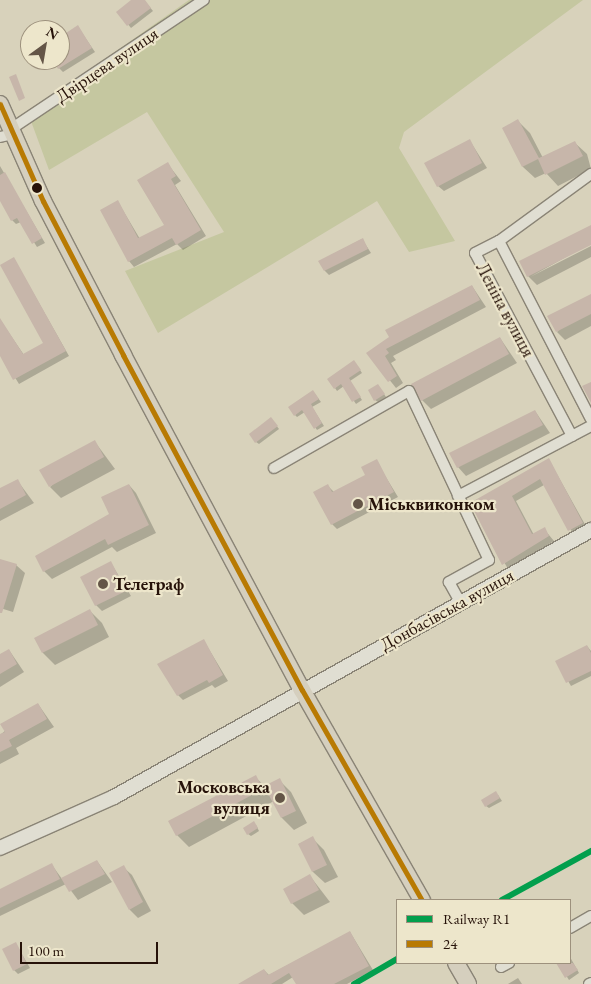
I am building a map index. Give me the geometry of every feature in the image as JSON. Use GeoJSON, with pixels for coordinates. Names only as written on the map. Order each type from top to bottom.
{"type":"FeatureCollection","features":[{"type":"Feature","properties":{"kind":"main road"},"geometry":{"type":"LineString","coordinates":[[0,104],[8,134],[302,690],[421,899]]}},
{"type":"Feature","properties":{"kind":"street","name":"Двірцева вулиця"},"geometry":{"type":"LineString","coordinates":[[8,134],[204,0]]}},
{"type":"Feature","properties":{"kind":"street"},"geometry":{"type":"LineString","coordinates":[[498,241],[591,174]]}},
{"type":"Feature","properties":{"kind":"street","name":"Леніна вулиця"},"geometry":{"type":"LineString","coordinates":[[572,436],[475,253],[498,241],[591,419]]}},
{"type":"Feature","properties":{"kind":"street"},"geometry":{"type":"LineString","coordinates":[[274,468],[409,391],[489,560],[449,582],[460,602]]}},
{"type":"Feature","properties":{"kind":"street"},"geometry":{"type":"LineString","coordinates":[[458,496],[591,426]]}},
{"type":"Feature","properties":{"kind":"street","name":"Донбасівська вулиця"},"geometry":{"type":"LineString","coordinates":[[0,848],[114,798],[302,690],[591,530]]}},
{"type":"Feature","properties":{"kind":"street"},"geometry":{"type":"LineString","coordinates":[[571,927],[591,916]]}},
{"type":"Feature","properties":{"kind":"green space"},"geometry":{"type":"Polygon","coordinates":[[[189,0],[583,0],[404,132],[399,148],[455,241],[409,252],[377,201],[158,333],[125,271],[224,232],[147,112],[49,170],[28,113],[189,0]]]}},
{"type":"Feature","properties":{"kind":"building"},"geometry":{"type":"Polygon","coordinates":[[[131,0],[145,0],[151,8],[127,26],[116,12],[131,0]]]}},
{"type":"Feature","properties":{"kind":"building"},"geometry":{"type":"Polygon","coordinates":[[[78,25],[92,48],[70,62],[70,30],[78,25]]]}},
{"type":"Feature","properties":{"kind":"building"},"geometry":{"type":"Polygon","coordinates":[[[16,74],[25,98],[19,101],[9,77],[16,74]]]}},
{"type":"Feature","properties":{"kind":"building"},"geometry":{"type":"Polygon","coordinates":[[[518,119],[539,158],[575,141],[583,156],[545,175],[538,159],[522,167],[502,128],[518,119]]]}},
{"type":"Feature","properties":{"kind":"building"},"geometry":{"type":"Polygon","coordinates":[[[470,139],[482,163],[437,187],[424,163],[470,139]]]}},
{"type":"Feature","properties":{"kind":"building"},"geometry":{"type":"Polygon","coordinates":[[[168,162],[176,176],[171,179],[201,230],[176,245],[172,238],[128,262],[100,210],[118,200],[138,238],[164,225],[137,180],[168,162]]]}},
{"type":"Feature","properties":{"kind":"building"},"geometry":{"type":"Polygon","coordinates":[[[5,172],[42,238],[32,244],[17,218],[11,221],[0,201],[0,175],[5,172]]]}},
{"type":"Feature","properties":{"kind":"building"},"geometry":{"type":"Polygon","coordinates":[[[591,225],[591,245],[527,277],[519,261],[591,225]]]}},
{"type":"Feature","properties":{"kind":"building"},"geometry":{"type":"Polygon","coordinates":[[[363,238],[368,249],[324,271],[318,261],[363,238]]]}},
{"type":"Feature","properties":{"kind":"building"},"geometry":{"type":"Polygon","coordinates":[[[14,257],[66,351],[13,380],[0,356],[0,318],[23,354],[43,343],[0,265],[14,257]]]}},
{"type":"Feature","properties":{"kind":"building"},"geometry":{"type":"Polygon","coordinates":[[[472,285],[480,300],[386,349],[389,353],[385,356],[397,376],[388,382],[366,353],[389,337],[385,330],[472,285]]]}},
{"type":"Feature","properties":{"kind":"building"},"geometry":{"type":"Polygon","coordinates":[[[591,294],[591,314],[556,332],[547,316],[591,294]]]}},
{"type":"Feature","properties":{"kind":"building"},"geometry":{"type":"Polygon","coordinates":[[[500,337],[509,354],[421,401],[411,384],[500,337]]]}},
{"type":"Feature","properties":{"kind":"building"},"geometry":{"type":"Polygon","coordinates":[[[354,360],[361,370],[349,378],[361,397],[352,402],[341,384],[334,389],[327,379],[354,360]]]}},
{"type":"Feature","properties":{"kind":"building"},"geometry":{"type":"Polygon","coordinates":[[[591,382],[591,403],[582,386],[591,382]]]}},
{"type":"Feature","properties":{"kind":"building"},"geometry":{"type":"Polygon","coordinates":[[[378,384],[385,394],[374,401],[368,390],[378,384]]]}},
{"type":"Feature","properties":{"kind":"building"},"geometry":{"type":"Polygon","coordinates":[[[313,390],[319,399],[311,404],[322,423],[314,429],[302,410],[294,416],[288,407],[313,390]]]}},
{"type":"Feature","properties":{"kind":"building"},"geometry":{"type":"Polygon","coordinates":[[[535,410],[543,425],[457,468],[449,453],[535,410]]]}},
{"type":"Feature","properties":{"kind":"building"},"geometry":{"type":"Polygon","coordinates":[[[271,417],[278,426],[255,443],[249,434],[271,417]]]}},
{"type":"Feature","properties":{"kind":"building"},"geometry":{"type":"Polygon","coordinates":[[[95,440],[104,457],[49,487],[39,470],[95,440]]]}},
{"type":"Feature","properties":{"kind":"building"},"geometry":{"type":"Polygon","coordinates":[[[549,458],[583,523],[568,531],[540,479],[512,496],[532,534],[545,527],[549,536],[502,565],[470,503],[549,458]]]}},
{"type":"Feature","properties":{"kind":"building"},"geometry":{"type":"Polygon","coordinates":[[[377,459],[394,492],[331,525],[313,492],[328,484],[332,492],[365,475],[361,467],[377,459]]]}},
{"type":"Feature","properties":{"kind":"building"},"geometry":{"type":"Polygon","coordinates":[[[18,479],[26,495],[0,509],[0,488],[18,479]]]}},
{"type":"Feature","properties":{"kind":"building"},"geometry":{"type":"Polygon","coordinates":[[[129,484],[149,525],[108,545],[105,539],[43,572],[35,556],[109,514],[101,497],[129,484]]]}},
{"type":"Feature","properties":{"kind":"building"},"geometry":{"type":"Polygon","coordinates":[[[0,559],[17,564],[2,613],[0,613],[0,559]]]}},
{"type":"Feature","properties":{"kind":"building","name":"Телеграф"},"geometry":{"type":"Polygon","coordinates":[[[111,561],[126,591],[95,606],[80,577],[111,561]]]}},
{"type":"Feature","properties":{"kind":"building"},"geometry":{"type":"Polygon","coordinates":[[[90,609],[98,625],[42,653],[34,638],[90,609]]]}},
{"type":"Feature","properties":{"kind":"building"},"geometry":{"type":"Polygon","coordinates":[[[204,639],[223,675],[209,683],[207,680],[177,696],[157,664],[204,639]]]}},
{"type":"Feature","properties":{"kind":"building"},"geometry":{"type":"Polygon","coordinates":[[[587,645],[591,653],[591,671],[566,683],[555,661],[587,645]]]}},
{"type":"Feature","properties":{"kind":"building"},"geometry":{"type":"Polygon","coordinates":[[[9,649],[17,664],[0,674],[0,654],[9,649]]]}},
{"type":"Feature","properties":{"kind":"building"},"geometry":{"type":"Polygon","coordinates":[[[38,703],[47,719],[9,740],[12,746],[0,752],[0,734],[5,732],[0,724],[38,703]]]}},
{"type":"Feature","properties":{"kind":"building"},"geometry":{"type":"Polygon","coordinates":[[[256,775],[263,789],[176,836],[168,821],[256,775]]]}},
{"type":"Feature","properties":{"kind":"building","name":"Московська вулиця"},"geometry":{"type":"Polygon","coordinates":[[[280,778],[296,811],[281,818],[264,786],[280,778]]]}},
{"type":"Feature","properties":{"kind":"building"},"geometry":{"type":"Polygon","coordinates":[[[496,791],[500,798],[485,807],[481,800],[496,791]]]}},
{"type":"Feature","properties":{"kind":"building"},"geometry":{"type":"Polygon","coordinates":[[[254,821],[258,828],[247,835],[243,828],[254,821]]]}},
{"type":"Feature","properties":{"kind":"building","name":"Московська вулиця"},"geometry":{"type":"Polygon","coordinates":[[[313,836],[327,865],[312,872],[298,844],[313,836]]]}},
{"type":"Feature","properties":{"kind":"building"},"geometry":{"type":"Polygon","coordinates":[[[97,860],[105,874],[69,892],[61,878],[97,860]]]}},
{"type":"Feature","properties":{"kind":"building"},"geometry":{"type":"Polygon","coordinates":[[[52,863],[60,879],[0,908],[0,889],[52,863]]]}},
{"type":"Feature","properties":{"kind":"building"},"geometry":{"type":"Polygon","coordinates":[[[124,865],[143,902],[129,910],[109,873],[124,865]]]}},
{"type":"Feature","properties":{"kind":"building"},"geometry":{"type":"Polygon","coordinates":[[[310,874],[319,890],[291,904],[283,889],[310,874]]]}},
{"type":"Feature","properties":{"kind":"building"},"geometry":{"type":"Polygon","coordinates":[[[350,931],[369,966],[334,984],[296,984],[289,973],[271,984],[238,984],[264,969],[268,975],[350,931]]]}},
{"type":"Feature","properties":{"kind":"building"},"geometry":{"type":"Polygon","coordinates":[[[16,942],[27,964],[13,971],[2,949],[16,942]]]}},
{"type":"Feature","properties":{"kind":"building"},"geometry":{"type":"Polygon","coordinates":[[[573,963],[578,970],[565,978],[557,964],[573,963]]]}},
{"type":"Feature","properties":{"kind":"rail line","name":"R1"},"geometry":{"type":"LineString","coordinates":[[504,899],[591,851]]}},
{"type":"Feature","properties":{"kind":"rail line","name":"R1"},"geometry":{"type":"LineString","coordinates":[[354,984],[396,960]]}},
{"type":"Feature","properties":{"kind":"transit line","name":"24"},"geometry":{"type":"LineString","coordinates":[[0,104],[43,201],[123,355],[302,690],[421,899]]}},
{"type":"Feature","properties":{"kind":"place","name":"Міськвиконком"},"geometry":{"type":"Point","coordinates":[358,504]}},
{"type":"Feature","properties":{"kind":"place","name":"Телеграф"},"geometry":{"type":"Point","coordinates":[103,584]}},
{"type":"Feature","properties":{"kind":"place","name":"Московська вулиця"},"geometry":{"type":"Point","coordinates":[280,798]}}]}
